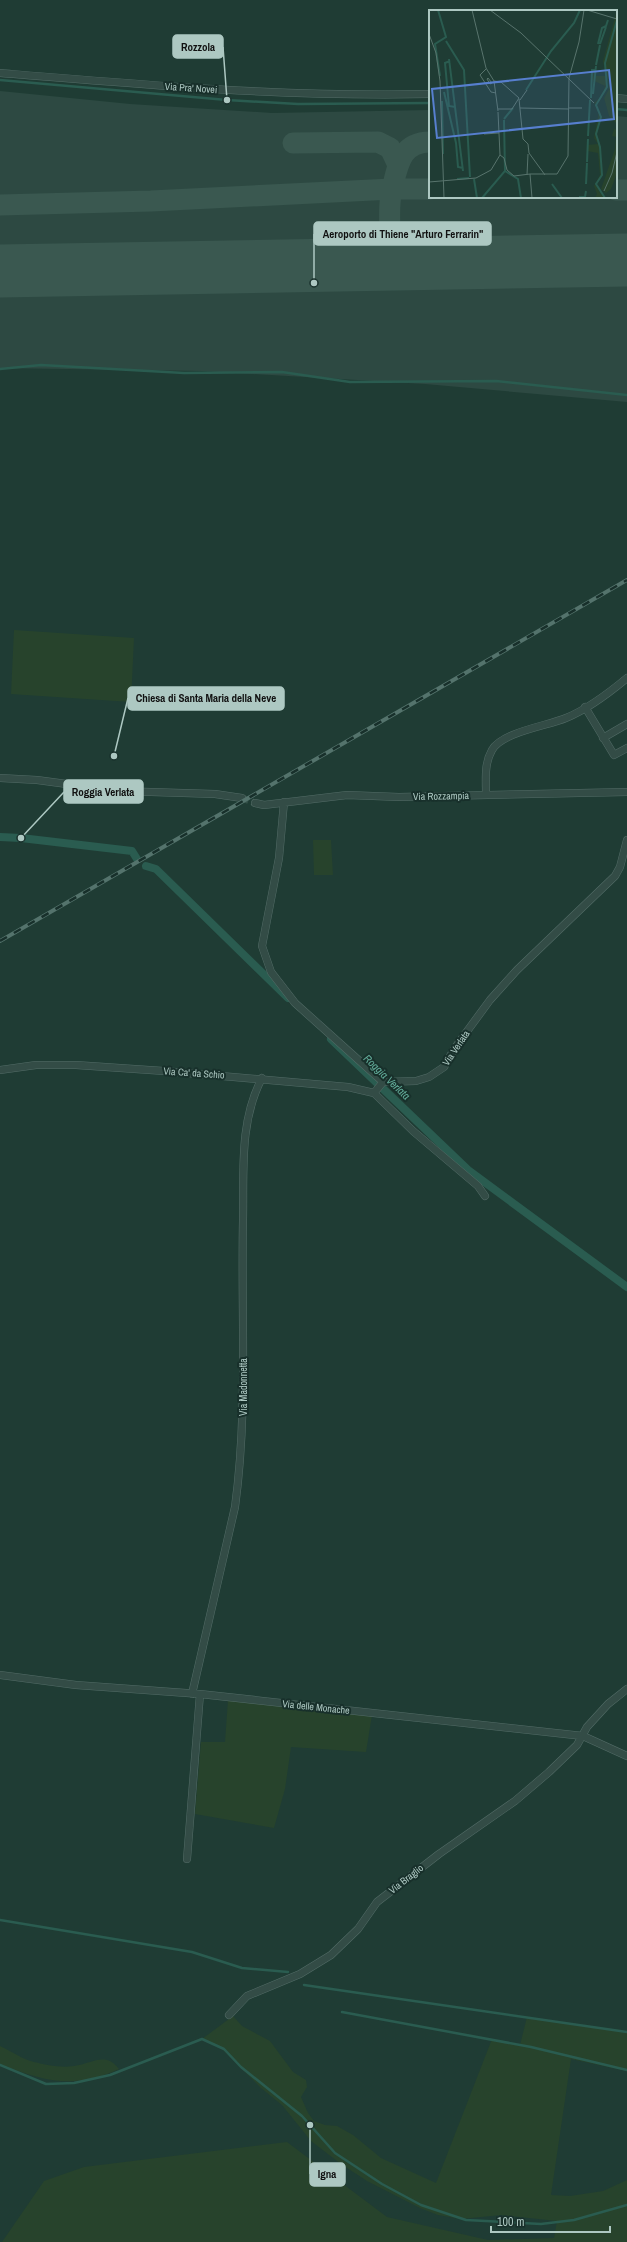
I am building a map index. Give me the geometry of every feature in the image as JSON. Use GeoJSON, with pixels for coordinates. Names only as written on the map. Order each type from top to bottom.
{"type":"FeatureCollection","features":[{"type":"Feature","properties":{"kind":"street","name":"Via Pra' Novei"},"geometry":{"type":"LineString","coordinates":[[0,73],[254,93],[329,95],[429,94]]}},
{"type":"Feature","properties":{"kind":"street"},"geometry":{"type":"LineString","coordinates":[[617,98],[627,99]]}},
{"type":"Feature","properties":{"kind":"street"},"geometry":{"type":"LineString","coordinates":[[486,795],[486,763],[492,748],[505,739],[567,718],[610,692],[627,678]]}},
{"type":"Feature","properties":{"kind":"street"},"geometry":{"type":"LineString","coordinates":[[585,708],[614,755],[627,748]]}},
{"type":"Feature","properties":{"kind":"street"},"geometry":{"type":"LineString","coordinates":[[603,738],[627,724]]}},
{"type":"Feature","properties":{"kind":"street"},"geometry":{"type":"LineString","coordinates":[[0,778],[37,780],[119,791],[215,794],[242,798]]}},
{"type":"Feature","properties":{"kind":"street","name":"Via Rozzampia"},"geometry":{"type":"LineString","coordinates":[[255,803],[264,805],[347,795],[374,797],[627,792]]}},
{"type":"Feature","properties":{"kind":"street"},"geometry":{"type":"LineString","coordinates":[[284,802],[279,858],[262,946],[271,972],[295,1003],[379,1087],[413,1131],[478,1186],[485,1196]]}},
{"type":"Feature","properties":{"kind":"street","name":"Via Verlata"},"geometry":{"type":"LineString","coordinates":[[379,1087],[416,1081],[428,1077],[444,1067],[454,1049],[490,1000],[516,970],[615,876],[620,867],[627,840]]}},
{"type":"Feature","properties":{"kind":"street","name":"Via Ca' da Schio"},"geometry":{"type":"LineString","coordinates":[[0,1070],[36,1065],[76,1065],[262,1078],[348,1087],[379,1087]]}},
{"type":"Feature","properties":{"kind":"street","name":"Via Madonnetta"},"geometry":{"type":"LineString","coordinates":[[192,1694],[235,1507],[238,1483],[243,1419],[242,1283],[245,1132],[253,1095],[262,1078]]}},
{"type":"Feature","properties":{"kind":"street","name":"Via delle Monache"},"geometry":{"type":"LineString","coordinates":[[0,1675],[76,1685],[200,1694],[583,1736],[627,1756]]}},
{"type":"Feature","properties":{"kind":"street","name":"Via Braglio"},"geometry":{"type":"LineString","coordinates":[[229,2015],[247,1996],[300,1974],[331,1955],[358,1929],[377,1902],[432,1858],[515,1801],[566,1756],[583,1736],[587,1727],[603,1710],[627,1689]]}},
{"type":"Feature","properties":{"kind":"street"},"geometry":{"type":"LineString","coordinates":[[187,1859],[200,1694]]}},
{"type":"Feature","properties":{"kind":"shaded area"},"geometry":{"type":"Polygon","coordinates":[[[0,91],[130,104],[272,113],[429,110],[429,198],[617,198],[617,116],[627,117],[627,402],[425,384],[201,371],[0,368],[0,91]]]}},
{"type":"Feature","properties":{"kind":"green space"},"geometry":{"type":"Polygon","coordinates":[[[14,630],[134,638],[131,702],[11,694],[14,630]]]}},
{"type":"Feature","properties":{"kind":"green space"},"geometry":{"type":"Polygon","coordinates":[[[313,840],[331,840],[333,875],[314,875],[313,840]]]}},
{"type":"Feature","properties":{"kind":"green space"},"geometry":{"type":"Polygon","coordinates":[[[228,1700],[372,1715],[366,1752],[291,1747],[285,1789],[274,1828],[195,1814],[201,1742],[225,1742],[228,1700]]]}},
{"type":"Feature","properties":{"kind":"green space"},"geometry":{"type":"Polygon","coordinates":[[[233,2016],[242,2026],[270,2041],[293,2072],[306,2080],[307,2087],[301,2097],[308,2113],[314,2121],[325,2125],[337,2126],[353,2135],[381,2158],[436,2183],[492,2039],[520,2045],[527,2017],[627,2031],[627,2071],[571,2059],[551,2195],[570,2196],[603,2191],[627,2180],[627,2242],[2,2242],[44,2181],[84,2167],[287,2142],[387,2217],[488,2240],[554,2238],[557,2221],[501,2215],[461,2219],[438,2215],[420,2208],[367,2181],[341,2164],[311,2141],[282,2105],[261,2088],[222,2049],[202,2039],[233,2016]]]}},
{"type":"Feature","properties":{"kind":"green space"},"geometry":{"type":"Polygon","coordinates":[[[0,2046],[25,2059],[43,2064],[69,2067],[103,2060],[109,2061],[119,2069],[103,2076],[88,2079],[59,2081],[45,2079],[0,2064],[0,2046]]]}},
{"type":"Feature","properties":{"kind":"waterway"},"geometry":{"type":"LineString","coordinates":[[0,80],[227,100],[298,104],[429,103]]}},
{"type":"Feature","properties":{"kind":"waterway"},"geometry":{"type":"LineString","coordinates":[[617,109],[627,110]]}},
{"type":"Feature","properties":{"kind":"waterway"},"geometry":{"type":"LineString","coordinates":[[0,369],[41,365],[184,373],[282,372],[350,382],[496,381],[627,395]]}},
{"type":"Feature","properties":{"kind":"waterway","name":"Roggia Verlata"},"geometry":{"type":"LineString","coordinates":[[0,837],[21,838],[132,851],[137,859]]}},
{"type":"Feature","properties":{"kind":"waterway","name":"Roggia Verlata"},"geometry":{"type":"LineString","coordinates":[[146,866],[156,869],[288,998]]}},
{"type":"Feature","properties":{"kind":"waterway","name":"Roggia Verlata"},"geometry":{"type":"LineString","coordinates":[[331,1039],[468,1170],[627,1287]]}},
{"type":"Feature","properties":{"kind":"waterway"},"geometry":{"type":"LineString","coordinates":[[0,1920],[192,1952],[242,1968],[288,1972]]}},
{"type":"Feature","properties":{"kind":"waterway"},"geometry":{"type":"LineString","coordinates":[[304,1985],[627,2032]]}},
{"type":"Feature","properties":{"kind":"waterway"},"geometry":{"type":"LineString","coordinates":[[342,2012],[531,2047],[627,2070]]}},
{"type":"Feature","properties":{"kind":"waterway"},"geometry":{"type":"LineString","coordinates":[[0,2065],[46,2084],[74,2083],[110,2075],[202,2039],[224,2049],[241,2067],[302,2116],[335,2153],[382,2184],[421,2205],[466,2220],[541,2224],[574,2220],[627,2205]]}},
{"type":"Feature","properties":{"kind":"taxiway"},"geometry":{"type":"LineString","coordinates":[[293,143],[378,142],[390,148],[398,165]]}},
{"type":"Feature","properties":{"kind":"taxiway"},"geometry":{"type":"LineString","coordinates":[[0,205],[151,201],[392,189],[402,156],[413,146],[420,143],[429,142]]}},
{"type":"Feature","properties":{"kind":"taxiway"},"geometry":{"type":"LineString","coordinates":[[365,264],[384,248],[388,240],[392,189],[429,189]]}},
{"type":"Feature","properties":{"kind":"taxiway"},"geometry":{"type":"LineString","coordinates":[[617,190],[627,190]]}},
{"type":"Feature","properties":{"kind":"taxiway"},"geometry":{"type":"LineString","coordinates":[[386,248],[395,257],[409,264]]}},
{"type":"Feature","properties":{"kind":"runway"},"geometry":{"type":"LineString","coordinates":[[0,271],[627,260]]}},
{"type":"Feature","properties":{"kind":"tunnel"},"geometry":{"type":"LineString","coordinates":[[242,798],[255,803]]}},
{"type":"Feature","properties":{"kind":"railway"},"geometry":{"type":"LineString","coordinates":[[0,941],[627,580]]}},
{"type":"Feature","properties":{"kind":"place","name":"Rozzola"},"geometry":{"type":"Point","coordinates":[227,100]}},
{"type":"Feature","properties":{"kind":"place","name":"Aeroporto di Thiene \"Arturo Ferrarin\""},"geometry":{"type":"Point","coordinates":[314,283]}},
{"type":"Feature","properties":{"kind":"place","name":"Chiesa di Santa Maria della Neve"},"geometry":{"type":"Point","coordinates":[114,756]}},
{"type":"Feature","properties":{"kind":"place","name":"Roggia Verlata"},"geometry":{"type":"Point","coordinates":[21,838]}},
{"type":"Feature","properties":{"kind":"place","name":"Igna"},"geometry":{"type":"Point","coordinates":[310,2125]}}]}
